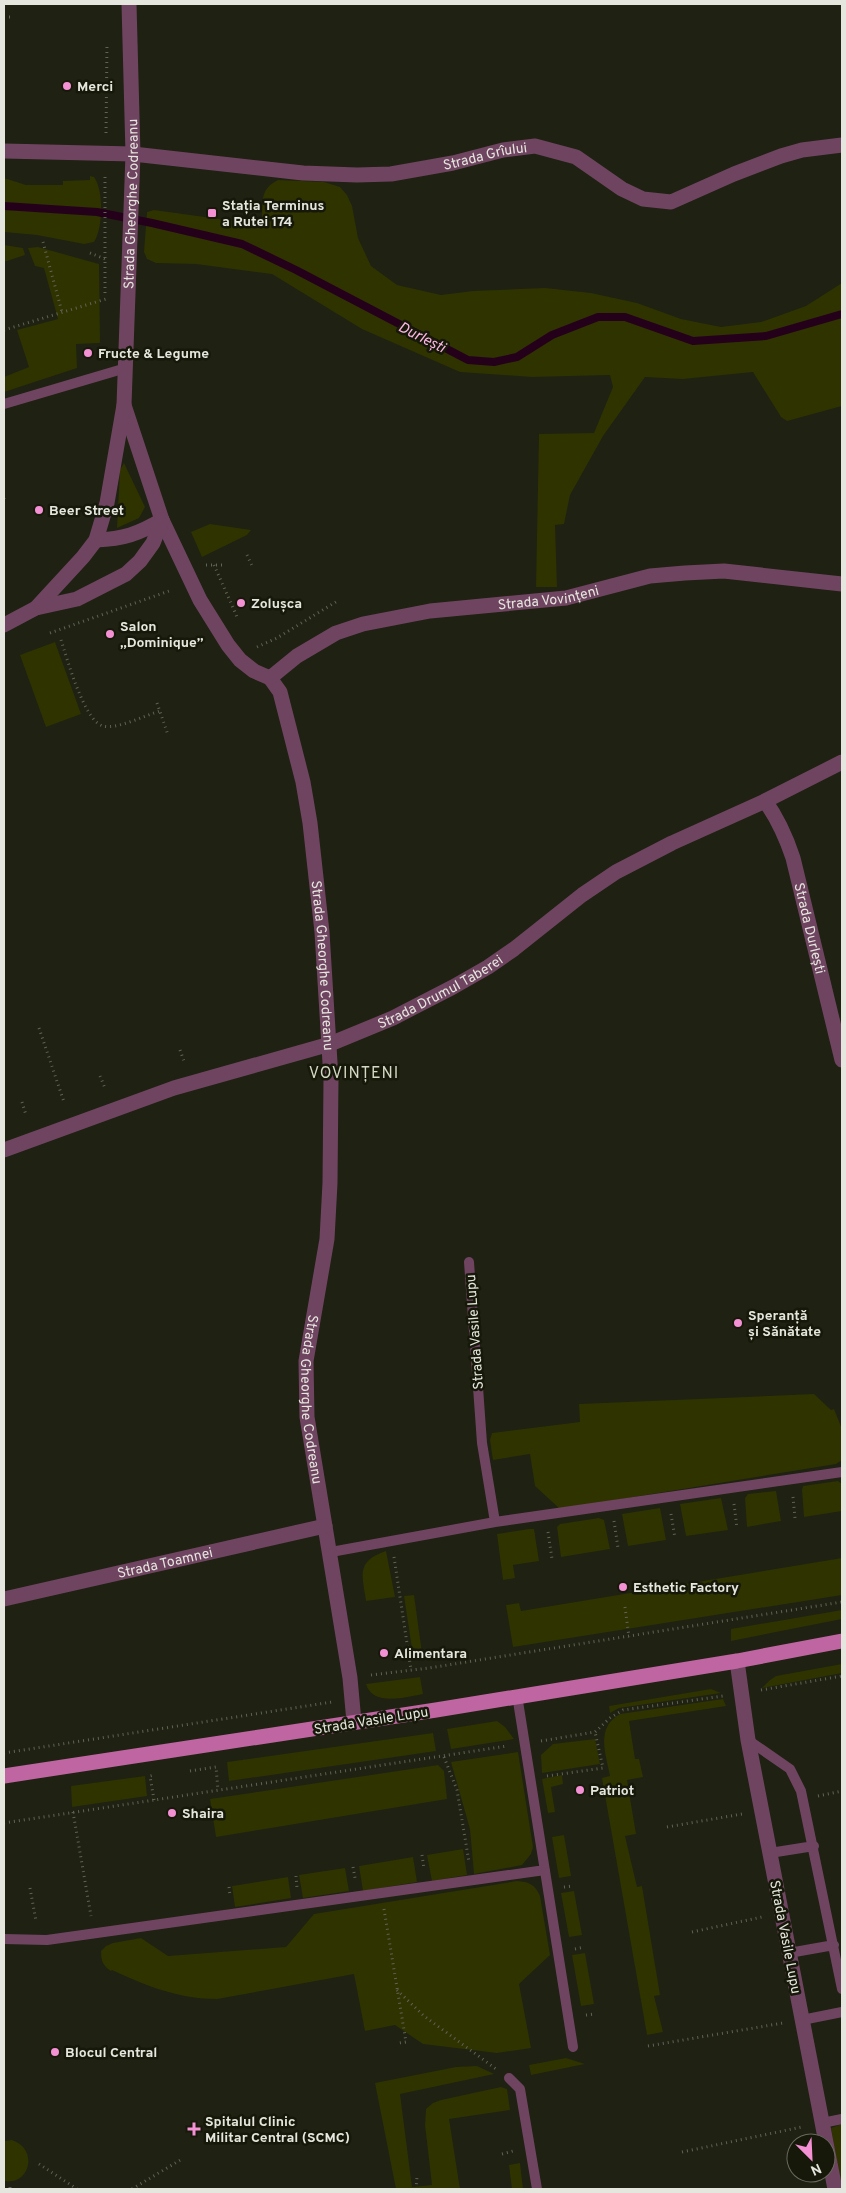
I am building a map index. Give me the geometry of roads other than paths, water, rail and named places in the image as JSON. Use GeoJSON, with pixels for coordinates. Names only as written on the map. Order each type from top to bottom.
{"type":"FeatureCollection","features":[{"type":"Feature","properties":{"kind":"main road","name":"Strada Vasile Lupu"},"geometry":{"type":"LineString","coordinates":[[4,1776],[737,1661],[842,1641]]}},
{"type":"Feature","properties":{"kind":"street","name":"Strada Gheorghe Codreanu"},"geometry":{"type":"LineString","coordinates":[[124,405],[134,154],[129,4]]}},
{"type":"Feature","properties":{"kind":"street","name":"Strada Grîului"},"geometry":{"type":"LineString","coordinates":[[4,151],[134,154],[303,173],[357,175],[391,174],[453,163],[503,150],[535,146],[576,157],[622,189],[643,199],[671,202],[734,174],[781,156],[802,150],[842,146]]}},
{"type":"Feature","properties":{"kind":"street"},"geometry":{"type":"LineString","coordinates":[[124,405],[162,520],[191,583],[228,646],[254,671],[270,678]]}},
{"type":"Feature","properties":{"kind":"street"},"geometry":{"type":"LineString","coordinates":[[36,608],[84,557],[96,540],[107,503],[124,405]]}},
{"type":"Feature","properties":{"kind":"street"},"geometry":{"type":"LineString","coordinates":[[96,540],[126,537],[141,532],[162,520]]}},
{"type":"Feature","properties":{"kind":"street"},"geometry":{"type":"LineString","coordinates":[[4,625],[36,608],[77,599],[126,574],[140,561],[153,542],[162,520]]}},
{"type":"Feature","properties":{"kind":"street","name":"Strada Vovințeni"},"geometry":{"type":"LineString","coordinates":[[270,678],[297,656],[336,633],[363,624],[430,611],[566,598],[650,576],[685,573],[724,571],[842,584]]}},
{"type":"Feature","properties":{"kind":"street","name":"Strada Gheorghe Codreanu"},"geometry":{"type":"LineString","coordinates":[[270,678],[280,692],[303,782],[310,823],[322,932],[330,1044],[330,1184],[327,1240],[306,1361],[307,1417],[331,1552],[350,1678],[354,1722]]}},
{"type":"Feature","properties":{"kind":"street","name":"Strada Drumul Taberei"},"geometry":{"type":"LineString","coordinates":[[4,1150],[174,1088],[330,1044],[393,1018],[454,987],[514,949],[582,895],[616,872],[672,843],[765,802],[842,762]]}},
{"type":"Feature","properties":{"kind":"street","name":"Strada Durlești"},"geometry":{"type":"LineString","coordinates":[[765,802],[776,816],[793,858],[842,1060]]}},
{"type":"Feature","properties":{"kind":"street","name":"Strada Toamnei"},"geometry":{"type":"LineString","coordinates":[[4,1599],[325,1526]]}},
{"type":"Feature","properties":{"kind":"street","name":"Strada Vasile Lupu"},"geometry":{"type":"LineString","coordinates":[[737,1661],[748,1740],[835,2189]]}},
{"type":"Feature","properties":{"kind":"lane"},"geometry":{"type":"LineString","coordinates":[[4,404],[126,368]]}},
{"type":"Feature","properties":{"kind":"lane","name":"Strada Vasile Lupu"},"geometry":{"type":"LineString","coordinates":[[469,1262],[482,1443],[495,1522]]}},
{"type":"Feature","properties":{"kind":"lane"},"geometry":{"type":"LineString","coordinates":[[331,1552],[545,1514],[842,1472]]}},
{"type":"Feature","properties":{"kind":"lane"},"geometry":{"type":"LineString","coordinates":[[517,1695],[573,2047]]}},
{"type":"Feature","properties":{"kind":"lane"},"geometry":{"type":"LineString","coordinates":[[748,1740],[790,1769],[801,1791],[814,1846],[842,1989]]}},
{"type":"Feature","properties":{"kind":"lane"},"geometry":{"type":"LineString","coordinates":[[770,1853],[814,1846]]}},
{"type":"Feature","properties":{"kind":"lane"},"geometry":{"type":"LineString","coordinates":[[4,1939],[39,1940],[94,1934],[545,1870]]}},
{"type":"Feature","properties":{"kind":"lane"},"geometry":{"type":"LineString","coordinates":[[789,1953],[834,1945]]}},
{"type":"Feature","properties":{"kind":"lane"},"geometry":{"type":"LineString","coordinates":[[802,2020],[842,2012]]}},
{"type":"Feature","properties":{"kind":"lane"},"geometry":{"type":"LineString","coordinates":[[509,2078],[520,2089],[537,2189]]}},
{"type":"Feature","properties":{"kind":"lane"},"geometry":{"type":"LineString","coordinates":[[822,2123],[842,2119]]}},
{"type":"Feature","properties":{"kind":"waterway","name":"Durlești"},"geometry":{"type":"LineString","coordinates":[[4,206],[97,212],[242,244],[296,270],[468,360],[494,362],[517,357],[552,335],[598,317],[625,317],[693,341],[766,336],[842,314]]}},
{"type":"Feature","properties":{"kind":"place","name":"Merci"},"geometry":{"type":"Point","coordinates":[67,86]}},
{"type":"Feature","properties":{"kind":"place","name":"Stația Terminus a Rutei 174"},"geometry":{"type":"Point","coordinates":[212,213]}},
{"type":"Feature","properties":{"kind":"place","name":"Fructe & Legume"},"geometry":{"type":"Point","coordinates":[88,353]}},
{"type":"Feature","properties":{"kind":"place","name":"Beer Street"},"geometry":{"type":"Point","coordinates":[39,510]}},
{"type":"Feature","properties":{"kind":"place","name":"Zolușca"},"geometry":{"type":"Point","coordinates":[241,603]}},
{"type":"Feature","properties":{"kind":"place","name":"Salon „Dominique”"},"geometry":{"type":"Point","coordinates":[110,634]}},
{"type":"Feature","properties":{"kind":"place","name":"Speranță și Sănătate"},"geometry":{"type":"Point","coordinates":[738,1323]}},
{"type":"Feature","properties":{"kind":"place","name":"Esthetic Factory"},"geometry":{"type":"Point","coordinates":[623,1587]}},
{"type":"Feature","properties":{"kind":"place","name":"Alimentara"},"geometry":{"type":"Point","coordinates":[384,1653]}},
{"type":"Feature","properties":{"kind":"place","name":"Patriot"},"geometry":{"type":"Point","coordinates":[580,1790]}},
{"type":"Feature","properties":{"kind":"place","name":"Shaira"},"geometry":{"type":"Point","coordinates":[172,1813]}},
{"type":"Feature","properties":{"kind":"place","name":"Blocul Central"},"geometry":{"type":"Point","coordinates":[55,2052]}},
{"type":"Feature","properties":{"kind":"place","name":"Spitalul Clinic Militar Central (SCMC)"},"geometry":{"type":"Point","coordinates":[194,2129]}},
{"type":"Feature","properties":{"kind":"district","name":"VOVINȚENI"},"geometry":{"type":"Point","coordinates":[354,1072]}}]}
